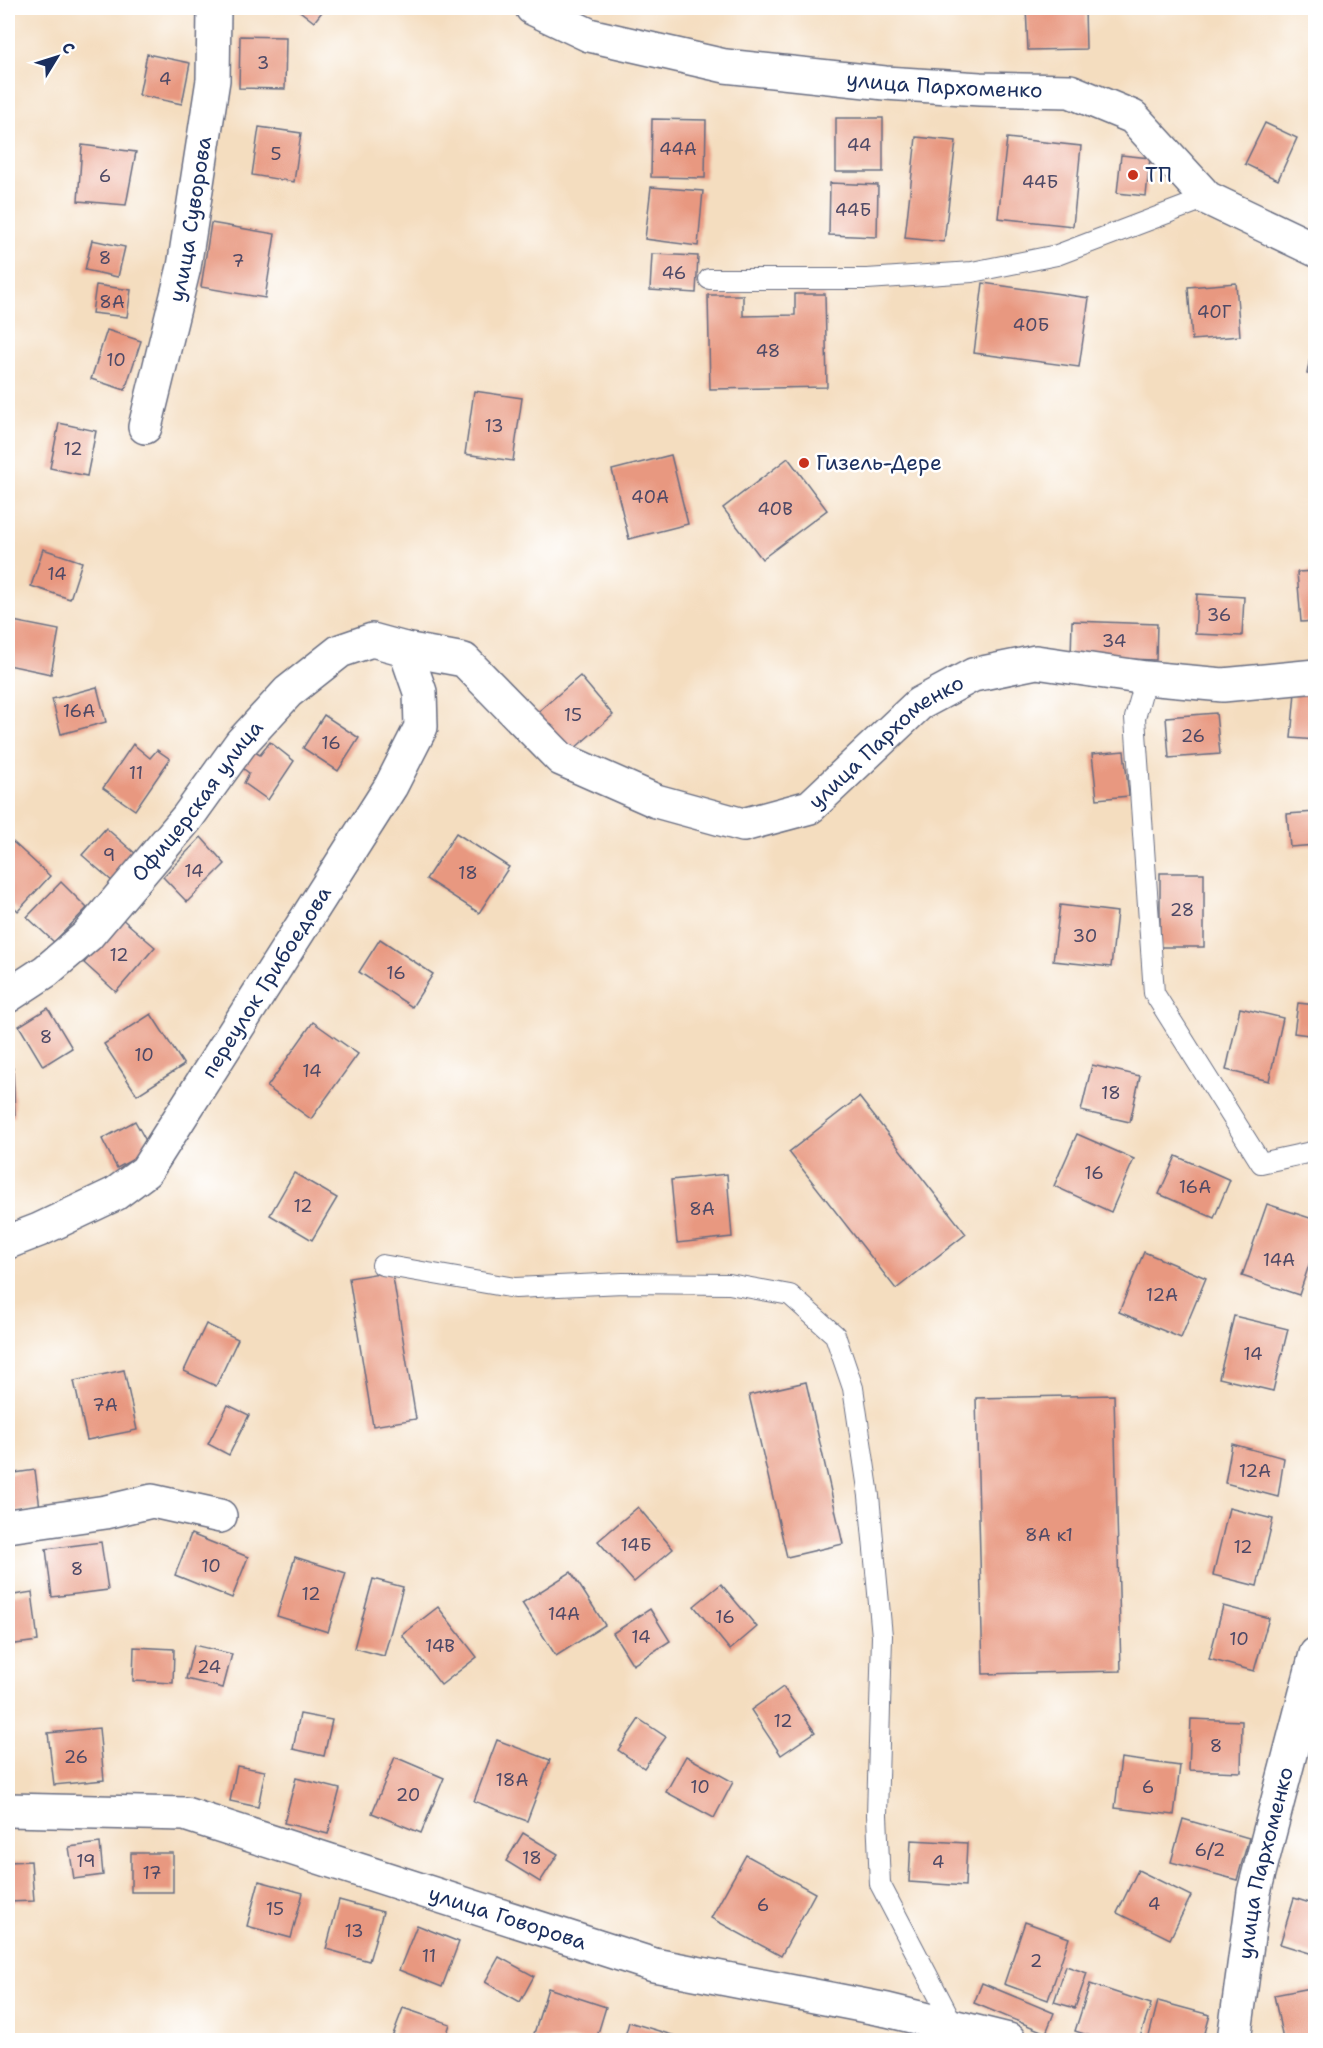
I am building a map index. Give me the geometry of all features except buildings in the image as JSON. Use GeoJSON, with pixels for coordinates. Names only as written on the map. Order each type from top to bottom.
{"type":"FeatureCollection","features":[{"type":"Feature","properties":{"kind":"street","name":"улица Суворова"},"geometry":{"type":"LineString","coordinates":[[145,427],[184,267],[213,80],[214,8]]}},
{"type":"Feature","properties":{"kind":"street","name":"улица Пархоменко"},"geometry":{"type":"LineString","coordinates":[[532,8],[589,35],[725,66],[885,83],[980,89],[1070,91],[1133,117],[1207,198],[1316,250]]}},
{"type":"Feature","properties":{"kind":"street","name":"Офицерская улица"},"geometry":{"type":"LineString","coordinates":[[8,996],[46,971],[87,936],[187,818],[241,744],[288,692],[340,651],[372,640],[405,649]]}},
{"type":"Feature","properties":{"kind":"street","name":"улица Пархоменко"},"geometry":{"type":"LineString","coordinates":[[405,649],[464,660],[561,759],[656,801],[743,825],[810,807],[919,704],[973,675],[1036,663],[1146,678],[1223,685],[1316,676]]}},
{"type":"Feature","properties":{"kind":"street","name":"переулок Грибоедова"},"geometry":{"type":"LineString","coordinates":[[8,1242],[115,1194],[146,1171],[391,786],[421,727],[420,692],[405,649]]}},
{"type":"Feature","properties":{"kind":"street"},"geometry":{"type":"LineString","coordinates":[[8,1526],[106,1512],[152,1501],[220,1516]]}},
{"type":"Feature","properties":{"kind":"street","name":"улица Пархоменко"},"geometry":{"type":"LineString","coordinates":[[1234,2040],[1254,1892],[1316,1654]]}},
{"type":"Feature","properties":{"kind":"street","name":"улица Говорова"},"geometry":{"type":"LineString","coordinates":[[8,1810],[185,1814],[654,1965],[886,2010],[1009,2040]]}},
{"type":"Feature","properties":{"kind":"lane"},"geometry":{"type":"LineString","coordinates":[[709,279],[867,279],[972,272],[1057,255],[1207,198]]}},
{"type":"Feature","properties":{"kind":"lane"},"geometry":{"type":"LineString","coordinates":[[1146,678],[1135,718],[1154,993],[1261,1163],[1316,1151]]}},
{"type":"Feature","properties":{"kind":"lane"},"geometry":{"type":"LineString","coordinates":[[382,1265],[515,1288],[623,1283],[729,1284],[790,1295],[835,1335],[853,1388],[869,1496],[882,1636],[877,1815],[880,1884],[954,2026]]}},
{"type":"Feature","properties":{"kind":"place","name":"ТП"},"geometry":{"type":"Point","coordinates":[1133,175]}},
{"type":"Feature","properties":{"kind":"place","name":"Гизель-Дере"},"geometry":{"type":"Point","coordinates":[804,463]}}]}
